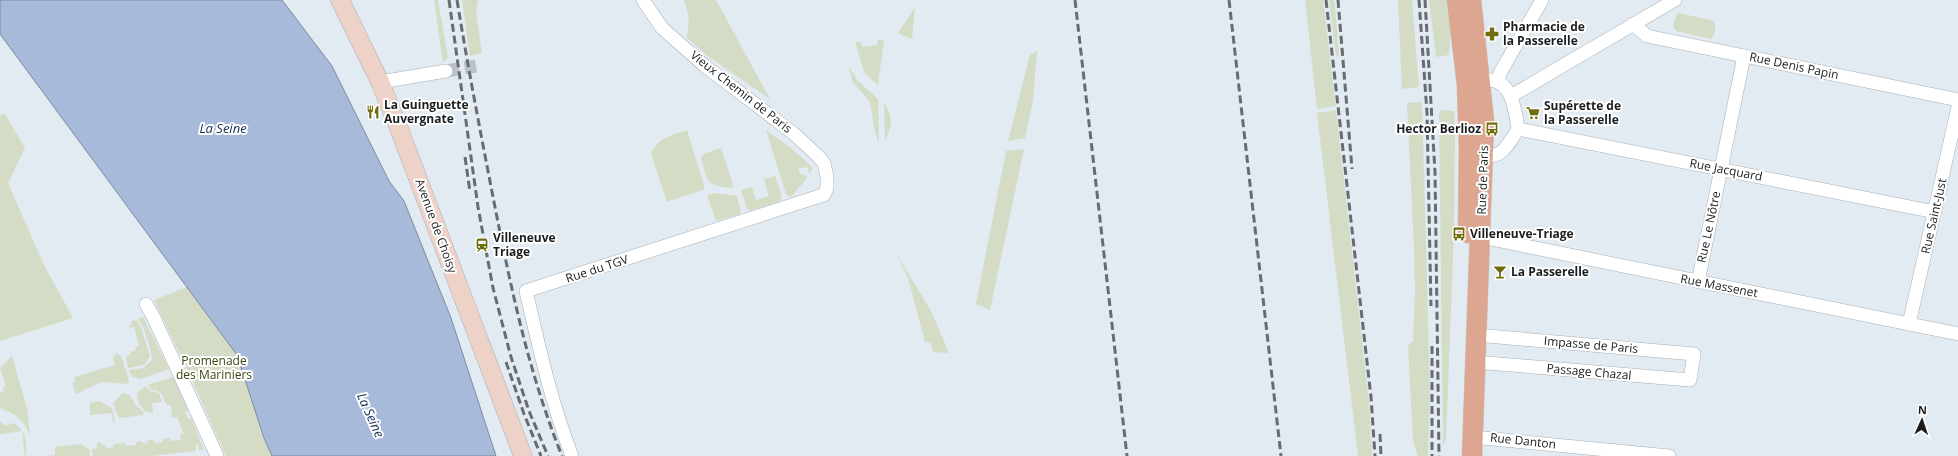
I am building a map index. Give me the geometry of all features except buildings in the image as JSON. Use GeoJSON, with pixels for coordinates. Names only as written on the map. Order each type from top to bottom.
{"type":"FeatureCollection","features":[{"type":"Feature","properties":{"kind":"main road","name":"Avenue de Choisy"},"geometry":{"type":"LineString","coordinates":[[340,0],[380,82],[408,151],[501,404],[523,456]]}},
{"type":"Feature","properties":{"kind":"main road","name":"Rue de Paris"},"geometry":{"type":"LineString","coordinates":[[1457,0],[1482,81]]}},
{"type":"Feature","properties":{"kind":"main road","name":"Rue de Paris"},"geometry":{"type":"LineString","coordinates":[[1459,456],[1468,230],[1477,151],[1482,81],[1471,0]]}},
{"type":"Feature","properties":{"kind":"main road","name":"Rue de Paris"},"geometry":{"type":"LineString","coordinates":[[1473,446],[1476,335],[1481,237],[1477,151]]}},
{"type":"Feature","properties":{"kind":"street","name":"Vieux Chemin de Paris"},"geometry":{"type":"LineString","coordinates":[[643,0],[662,28],[705,66],[793,133],[818,156],[824,163],[828,177],[828,188]]}},
{"type":"Feature","properties":{"kind":"street"},"geometry":{"type":"LineString","coordinates":[[1511,96],[1675,0]]}},
{"type":"Feature","properties":{"kind":"street"},"geometry":{"type":"LineString","coordinates":[[1482,81],[1500,73],[1541,1]]}},
{"type":"Feature","properties":{"kind":"street","name":"Rue Denis Papin"},"geometry":{"type":"LineString","coordinates":[[1634,24],[1647,36],[1958,100]]}},
{"type":"Feature","properties":{"kind":"street","name":"Rue Le Nôtre"},"geometry":{"type":"LineString","coordinates":[[1698,282],[1744,56]]}},
{"type":"Feature","properties":{"kind":"street"},"geometry":{"type":"LineString","coordinates":[[380,82],[446,71]]}},
{"type":"Feature","properties":{"kind":"street"},"geometry":{"type":"LineString","coordinates":[[1477,151],[1494,156],[1505,149],[1518,129],[1511,96],[1482,81]]}},
{"type":"Feature","properties":{"kind":"street","name":"Rue Saint-Just"},"geometry":{"type":"LineString","coordinates":[[1909,324],[1958,107]]}},
{"type":"Feature","properties":{"kind":"street","name":"Rue Jacquard"},"geometry":{"type":"LineString","coordinates":[[1518,129],[1935,212]]}},
{"type":"Feature","properties":{"kind":"street","name":"Rue du TGV"},"geometry":{"type":"LineString","coordinates":[[572,456],[557,416],[547,381],[526,291],[820,196],[828,188]]}},
{"type":"Feature","properties":{"kind":"street","name":"Rue Massenet"},"geometry":{"type":"LineString","coordinates":[[1481,237],[1958,334]]}},
{"type":"Feature","properties":{"kind":"street"},"geometry":{"type":"LineString","coordinates":[[146,304],[154,316],[217,456]]}},
{"type":"Feature","properties":{"kind":"street","name":"Impasse de Paris"},"geometry":{"type":"LineString","coordinates":[[1476,335],[1694,354],[1692,367]]}},
{"type":"Feature","properties":{"kind":"street","name":"Passage Chazal"},"geometry":{"type":"LineString","coordinates":[[1475,362],[1690,380],[1692,367]]}},
{"type":"Feature","properties":{"kind":"street","name":"Rue Danton"},"geometry":{"type":"LineString","coordinates":[[1473,446],[1669,456]]}},
{"type":"Feature","properties":{"kind":"green space"},"geometry":{"type":"Polygon","coordinates":[[[434,0],[438,0],[448,58],[443,63],[434,0]]]}},
{"type":"Feature","properties":{"kind":"green space"},"geometry":{"type":"Polygon","coordinates":[[[462,0],[478,0],[476,12],[482,53],[470,56],[462,0]]]}},
{"type":"Feature","properties":{"kind":"green space"},"geometry":{"type":"Polygon","coordinates":[[[684,0],[716,0],[770,99],[706,55],[687,38],[689,17],[684,0]]]}},
{"type":"Feature","properties":{"kind":"green space"},"geometry":{"type":"Polygon","coordinates":[[[1305,0],[1323,0],[1336,106],[1317,109],[1305,0]]]}},
{"type":"Feature","properties":{"kind":"green space"},"geometry":{"type":"Polygon","coordinates":[[[1329,0],[1334,0],[1335,6],[1339,56],[1336,57],[1329,0]]]}},
{"type":"Feature","properties":{"kind":"green space"},"geometry":{"type":"Polygon","coordinates":[[[1398,0],[1412,0],[1419,87],[1402,89],[1398,0]]]}},
{"type":"Feature","properties":{"kind":"green space"},"geometry":{"type":"Polygon","coordinates":[[[1429,0],[1448,0],[1451,27],[1449,55],[1436,57],[1429,0]]]}},
{"type":"Feature","properties":{"kind":"green space"},"geometry":{"type":"Polygon","coordinates":[[[915,7],[912,39],[898,33],[915,7]]]}},
{"type":"Feature","properties":{"kind":"green space"},"geometry":{"type":"Polygon","coordinates":[[[1679,13],[1714,21],[1715,30],[1713,37],[1711,39],[1676,31],[1673,26],[1676,16],[1679,13]]]}},
{"type":"Feature","properties":{"kind":"green space"},"geometry":{"type":"Polygon","coordinates":[[[877,40],[884,40],[878,85],[864,72],[855,42],[861,42],[862,47],[878,45],[877,40]]]}},
{"type":"Feature","properties":{"kind":"green space"},"geometry":{"type":"Polygon","coordinates":[[[1037,51],[1033,101],[1025,138],[1008,141],[1030,55],[1037,51]]]}},
{"type":"Feature","properties":{"kind":"green space"},"geometry":{"type":"Polygon","coordinates":[[[849,67],[858,81],[878,99],[879,143],[875,132],[870,102],[853,82],[849,67]]]}},
{"type":"Feature","properties":{"kind":"green space"},"geometry":{"type":"Polygon","coordinates":[[[1422,102],[1430,391],[1428,456],[1418,456],[1413,441],[1408,346],[1413,341],[1415,293],[1407,103],[1422,102]]]}},
{"type":"Feature","properties":{"kind":"green space"},"geometry":{"type":"Polygon","coordinates":[[[884,103],[891,121],[891,125],[885,140],[884,103]]]}},
{"type":"Feature","properties":{"kind":"green space"},"geometry":{"type":"Polygon","coordinates":[[[1336,110],[1369,403],[1372,456],[1358,456],[1317,113],[1336,110]]]}},
{"type":"Feature","properties":{"kind":"green space"},"geometry":{"type":"Polygon","coordinates":[[[1441,110],[1454,111],[1455,127],[1454,231],[1446,439],[1443,446],[1439,113],[1441,110]]]}},
{"type":"Feature","properties":{"kind":"green space"},"geometry":{"type":"Polygon","coordinates":[[[5,114],[25,148],[8,183],[44,265],[73,318],[0,341],[0,116],[5,114]]]}},
{"type":"Feature","properties":{"kind":"green space"},"geometry":{"type":"Polygon","coordinates":[[[687,130],[705,189],[667,202],[651,154],[657,144],[661,141],[687,130]]]}},
{"type":"Feature","properties":{"kind":"green space"},"geometry":{"type":"Polygon","coordinates":[[[766,130],[791,148],[813,168],[809,174],[808,167],[799,168],[799,173],[807,178],[791,197],[786,194],[766,130]]]}},
{"type":"Feature","properties":{"kind":"green space"},"geometry":{"type":"Polygon","coordinates":[[[721,148],[733,184],[732,188],[712,184],[705,173],[701,158],[704,154],[721,148]]]}},
{"type":"Feature","properties":{"kind":"green space"},"geometry":{"type":"Polygon","coordinates":[[[1024,149],[990,310],[976,304],[1006,151],[1024,149]]]}},
{"type":"Feature","properties":{"kind":"green space"},"geometry":{"type":"Polygon","coordinates":[[[775,176],[782,197],[780,201],[750,211],[747,209],[741,190],[752,187],[756,200],[769,196],[764,179],[775,176]]]}},
{"type":"Feature","properties":{"kind":"green space"},"geometry":{"type":"Polygon","coordinates":[[[714,193],[737,196],[741,211],[740,214],[716,221],[707,195],[714,193]]]}},
{"type":"Feature","properties":{"kind":"green space"},"geometry":{"type":"Polygon","coordinates":[[[896,253],[931,311],[949,353],[933,352],[931,343],[925,342],[908,278],[896,253]]]}},
{"type":"Feature","properties":{"kind":"green space","name":"Promenade des Mariniers"},"geometry":{"type":"Polygon","coordinates":[[[187,287],[237,355],[264,438],[272,456],[226,456],[154,300],[187,287]]]}},
{"type":"Feature","properties":{"kind":"green space"},"geometry":{"type":"Polygon","coordinates":[[[143,317],[169,369],[140,379],[132,377],[129,370],[143,368],[152,360],[151,350],[147,338],[138,319],[143,317]]]}},
{"type":"Feature","properties":{"kind":"green space"},"geometry":{"type":"Polygon","coordinates":[[[137,320],[150,356],[144,365],[128,368],[126,356],[131,354],[130,352],[136,350],[135,347],[139,346],[134,327],[129,328],[129,325],[132,324],[131,321],[137,320]]]}},
{"type":"Feature","properties":{"kind":"green space"},"geometry":{"type":"Polygon","coordinates":[[[117,353],[118,355],[121,355],[129,381],[127,384],[101,382],[76,394],[72,383],[75,382],[74,377],[115,365],[113,357],[117,353]]]}},
{"type":"Feature","properties":{"kind":"green space"},"geometry":{"type":"Polygon","coordinates":[[[12,356],[27,408],[30,436],[25,425],[19,418],[0,408],[0,392],[4,391],[3,387],[6,386],[0,368],[12,356]]]}},
{"type":"Feature","properties":{"kind":"green space"},"geometry":{"type":"Polygon","coordinates":[[[173,377],[188,410],[185,412],[188,419],[191,418],[204,450],[199,450],[198,444],[196,444],[196,451],[152,456],[93,456],[92,449],[97,449],[97,443],[101,442],[106,448],[114,447],[113,444],[125,443],[126,446],[136,445],[136,442],[142,441],[143,444],[148,443],[148,440],[153,440],[154,443],[163,442],[163,439],[170,438],[170,441],[181,440],[180,434],[184,434],[177,417],[172,418],[171,405],[167,405],[166,402],[164,402],[163,396],[157,391],[151,390],[148,385],[173,377]]]}},
{"type":"Feature","properties":{"kind":"green space"},"geometry":{"type":"Polygon","coordinates":[[[146,386],[150,391],[159,393],[162,402],[152,403],[153,413],[149,413],[141,407],[138,400],[137,393],[146,386]]]}},
{"type":"Feature","properties":{"kind":"green space"},"geometry":{"type":"Polygon","coordinates":[[[123,393],[130,395],[136,406],[144,412],[143,415],[119,418],[113,403],[123,393]]]}},
{"type":"Feature","properties":{"kind":"green space"},"geometry":{"type":"Polygon","coordinates":[[[99,401],[112,408],[115,422],[113,422],[112,413],[90,415],[90,403],[99,401]]]}},
{"type":"Feature","properties":{"kind":"green space"},"geometry":{"type":"Polygon","coordinates":[[[0,421],[6,426],[14,423],[22,431],[0,434],[0,421]]]}},
{"type":"Feature","properties":{"kind":"green space"},"geometry":{"type":"Polygon","coordinates":[[[22,431],[26,442],[26,456],[25,456],[22,431]]]}},
{"type":"Feature","properties":{"kind":"green space"},"geometry":{"type":"Polygon","coordinates":[[[81,444],[89,450],[90,456],[48,456],[55,455],[55,447],[81,444]]]}},
{"type":"Feature","properties":{"kind":"water","name":"La Seine"},"geometry":{"type":"Polygon","coordinates":[[[0,0],[282,0],[332,66],[389,181],[404,201],[451,318],[496,456],[272,456],[264,438],[237,355],[0,34],[0,0]]]}},
{"type":"Feature","properties":{"kind":"tunnel"},"geometry":{"type":"LineString","coordinates":[[446,71],[476,66]]}},
{"type":"Feature","properties":{"kind":"railway"},"geometry":{"type":"LineString","coordinates":[[449,0],[478,207],[493,288],[511,357],[529,411],[548,456]]}},
{"type":"Feature","properties":{"kind":"railway"},"geometry":{"type":"LineString","coordinates":[[457,0],[484,152],[514,299],[530,363],[550,425],[562,456]]}},
{"type":"Feature","properties":{"kind":"railway"},"geometry":{"type":"LineString","coordinates":[[1075,0],[1127,456]]}},
{"type":"Feature","properties":{"kind":"railway"},"geometry":{"type":"LineString","coordinates":[[1229,0],[1281,456]]}},
{"type":"Feature","properties":{"kind":"railway"},"geometry":{"type":"LineString","coordinates":[[1326,0],[1371,397],[1375,456]]}},
{"type":"Feature","properties":{"kind":"railway"},"geometry":{"type":"LineString","coordinates":[[1338,0],[1352,169]]}},
{"type":"Feature","properties":{"kind":"railway"},"geometry":{"type":"LineString","coordinates":[[1419,0],[1427,113],[1431,306]]}},
{"type":"Feature","properties":{"kind":"railway"},"geometry":{"type":"LineString","coordinates":[[1425,0],[1435,172],[1439,456]]}},
{"type":"Feature","properties":{"kind":"railway"},"geometry":{"type":"LineString","coordinates":[[465,157],[470,192]]}},
{"type":"Feature","properties":{"kind":"railway"},"geometry":{"type":"LineString","coordinates":[[1432,346],[1432,456]]}},
{"type":"Feature","properties":{"kind":"railway"},"geometry":{"type":"LineString","coordinates":[[506,362],[524,414],[541,456]]}},
{"type":"Feature","properties":{"kind":"railway"},"geometry":{"type":"LineString","coordinates":[[1380,434],[1381,456]]}},
{"type":"Feature","properties":{"kind":"place","name":"Pharmacie de la Passerelle"},"geometry":{"type":"Point","coordinates":[1492,34]}},
{"type":"Feature","properties":{"kind":"place","name":"La Guinguette Auvergnate"},"geometry":{"type":"Point","coordinates":[373,112]}},
{"type":"Feature","properties":{"kind":"place","name":"Supérette de la Passerelle"},"geometry":{"type":"Point","coordinates":[1533,113]}},
{"type":"Feature","properties":{"kind":"place","name":"Hector Berlioz"},"geometry":{"type":"Point","coordinates":[1492,129]}},
{"type":"Feature","properties":{"kind":"place","name":"Villeneuve-Triage"},"geometry":{"type":"Point","coordinates":[1459,234]}},
{"type":"Feature","properties":{"kind":"place","name":"Villeneuve Triage"},"geometry":{"type":"Point","coordinates":[482,245]}},
{"type":"Feature","properties":{"kind":"place","name":"La Passerelle"},"geometry":{"type":"Point","coordinates":[1500,272]}}]}
